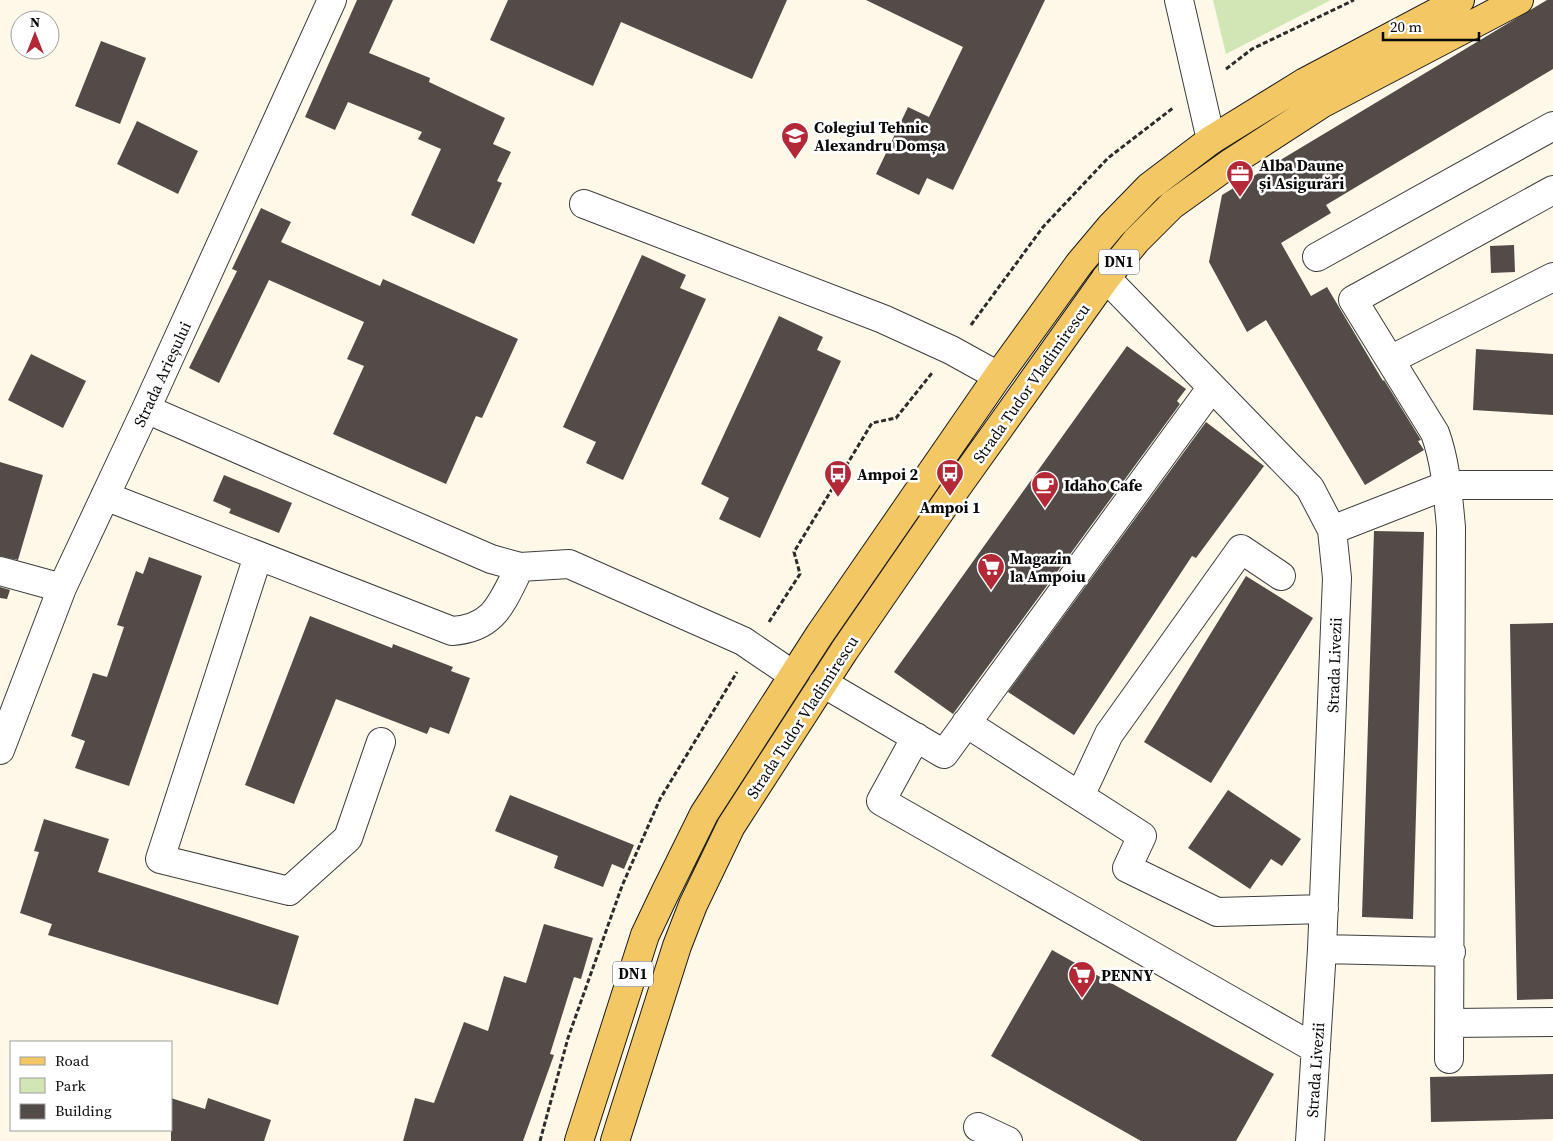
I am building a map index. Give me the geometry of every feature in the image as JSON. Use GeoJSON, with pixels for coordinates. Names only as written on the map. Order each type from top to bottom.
{"type":"FeatureCollection","features":[{"type":"Feature","properties":{"kind":"main road","name":"Strada Tudor Vladimirescu"},"geometry":{"type":"LineString","coordinates":[[579,1141],[645,935],[704,814],[793,675],[998,376],[1079,264],[1111,226],[1150,187],[1211,140],[1305,82],[1460,0]]}},
{"type":"Feature","properties":{"kind":"main road","name":"Strada Tudor Vladimirescu"},"geometry":{"type":"LineString","coordinates":[[615,1141],[677,946],[693,905],[732,826],[823,683],[950,497],[1106,278],[1136,242],[1172,205],[1232,162],[1323,103],[1519,0]]}},
{"type":"Feature","properties":{"kind":"street","name":"Strada Arieșului"},"geometry":{"type":"LineString","coordinates":[[0,750],[62,588],[146,409],[332,0]]}},
{"type":"Feature","properties":{"kind":"street"},"geometry":{"type":"LineString","coordinates":[[1179,0],[1211,140]]}},
{"type":"Feature","properties":{"kind":"street"},"geometry":{"type":"LineString","coordinates":[[1317,257],[1553,126]]}},
{"type":"Feature","properties":{"kind":"street"},"geometry":{"type":"LineString","coordinates":[[1450,1059],[1451,528],[1446,486],[1441,448],[1435,433],[1353,300],[1553,190]]}},
{"type":"Feature","properties":{"kind":"street"},"geometry":{"type":"LineString","coordinates":[[584,204],[883,319],[951,350],[998,376]]}},
{"type":"Feature","properties":{"kind":"street"},"geometry":{"type":"LineString","coordinates":[[1390,360],[1553,277]]}},
{"type":"Feature","properties":{"kind":"street","name":"Strada Livezii"},"geometry":{"type":"LineString","coordinates":[[1106,278],[1310,488],[1332,530],[1337,578],[1324,909],[1310,1141]]}},
{"type":"Feature","properties":{"kind":"street"},"geometry":{"type":"LineString","coordinates":[[823,683],[944,754],[1212,387]]}},
{"type":"Feature","properties":{"kind":"street"},"geometry":{"type":"LineString","coordinates":[[146,409],[491,559],[520,567],[570,564],[743,641],[793,675]]}},
{"type":"Feature","properties":{"kind":"street"},"geometry":{"type":"LineString","coordinates":[[1332,530],[1446,486],[1553,485]]}},
{"type":"Feature","properties":{"kind":"street"},"geometry":{"type":"LineString","coordinates":[[105,496],[452,631],[473,628],[486,622],[496,612],[520,567]]}},
{"type":"Feature","properties":{"kind":"street"},"geometry":{"type":"LineString","coordinates":[[1080,796],[1109,734],[1241,549],[1281,576]]}},
{"type":"Feature","properties":{"kind":"street"},"geometry":{"type":"LineString","coordinates":[[258,556],[160,859],[290,891],[348,838],[381,742]]}},
{"type":"Feature","properties":{"kind":"street"},"geometry":{"type":"LineString","coordinates":[[0,571],[62,588]]}},
{"type":"Feature","properties":{"kind":"street"},"geometry":{"type":"LineString","coordinates":[[966,723],[1142,836],[1127,868],[1217,912],[1324,909]]}},
{"type":"Feature","properties":{"kind":"street"},"geometry":{"type":"LineString","coordinates":[[916,737],[881,801],[1316,1049]]}},
{"type":"Feature","properties":{"kind":"street"},"geometry":{"type":"LineString","coordinates":[[1322,949],[1451,952]]}},
{"type":"Feature","properties":{"kind":"street"},"geometry":{"type":"LineString","coordinates":[[1450,1024],[1553,1022]]}},
{"type":"Feature","properties":{"kind":"street"},"geometry":{"type":"LineString","coordinates":[[978,1127],[1008,1141]]}},
{"type":"Feature","properties":{"kind":"path"},"geometry":{"type":"LineString","coordinates":[[794,552],[872,423],[896,418],[982,311],[1043,226],[1108,158],[1252,49],[1354,0]]}},
{"type":"Feature","properties":{"kind":"green space"},"geometry":{"type":"Polygon","coordinates":[[[1213,0],[1331,0],[1226,54],[1213,0]]]}},
{"type":"Feature","properties":{"kind":"building"},"geometry":{"type":"Polygon","coordinates":[[[357,0],[393,0],[369,53],[430,78],[429,82],[505,118],[493,144],[511,152],[497,181],[502,183],[474,244],[411,215],[441,149],[418,139],[422,132],[348,102],[335,130],[305,117],[357,0]]]}},
{"type":"Feature","properties":{"kind":"building"},"geometry":{"type":"Polygon","coordinates":[[[508,0],[787,0],[752,79],[621,22],[593,86],[490,40],[508,0]]]}},
{"type":"Feature","properties":{"kind":"building"},"geometry":{"type":"Polygon","coordinates":[[[866,0],[1045,0],[953,190],[927,178],[919,195],[876,174],[908,107],[929,117],[963,47],[866,0]]]}},
{"type":"Feature","properties":{"kind":"building"},"geometry":{"type":"Polygon","coordinates":[[[1547,0],[1553,0],[1553,69],[1326,205],[1331,213],[1281,243],[1311,296],[1327,287],[1421,440],[1418,441],[1424,450],[1365,485],[1266,320],[1247,332],[1209,262],[1222,195],[1547,0]]]}},
{"type":"Feature","properties":{"kind":"building"},"geometry":{"type":"Polygon","coordinates":[[[101,41],[146,58],[120,124],[75,106],[101,41]]]}},
{"type":"Feature","properties":{"kind":"building"},"geometry":{"type":"Polygon","coordinates":[[[137,121],[198,151],[178,194],[117,164],[137,121]]]}},
{"type":"Feature","properties":{"kind":"building"},"geometry":{"type":"Polygon","coordinates":[[[261,208],[291,222],[281,242],[380,286],[383,279],[518,339],[482,418],[476,416],[446,484],[333,434],[364,366],[347,359],[364,322],[269,280],[219,383],[189,368],[237,271],[232,269],[261,208]]]}},
{"type":"Feature","properties":{"kind":"building"},"geometry":{"type":"Polygon","coordinates":[[[1514,245],[1515,272],[1491,273],[1490,246],[1514,245]]]}},
{"type":"Feature","properties":{"kind":"building"},"geometry":{"type":"Polygon","coordinates":[[[642,255],[686,275],[680,288],[706,299],[623,480],[586,463],[596,442],[563,427],[642,255]]]}},
{"type":"Feature","properties":{"kind":"building"},"geometry":{"type":"Polygon","coordinates":[[[779,316],[823,337],[817,350],[841,361],[760,538],[719,519],[729,498],[701,484],[779,316]]]}},
{"type":"Feature","properties":{"kind":"building"},"geometry":{"type":"Polygon","coordinates":[[[1127,346],[1186,389],[1177,401],[1180,404],[953,714],[894,672],[1127,346]]]}},
{"type":"Feature","properties":{"kind":"building"},"geometry":{"type":"Polygon","coordinates":[[[1476,349],[1553,354],[1553,415],[1473,410],[1476,349]]]}},
{"type":"Feature","properties":{"kind":"building"},"geometry":{"type":"Polygon","coordinates":[[[31,354],[86,381],[63,428],[8,400],[31,354]]]}},
{"type":"Feature","properties":{"kind":"building"},"geometry":{"type":"Polygon","coordinates":[[[1206,422],[1264,466],[1196,558],[1192,556],[1074,735],[1008,692],[1206,422]]]}},
{"type":"Feature","properties":{"kind":"building"},"geometry":{"type":"Polygon","coordinates":[[[0,462],[43,475],[18,560],[0,556],[0,462]]]}},
{"type":"Feature","properties":{"kind":"building"},"geometry":{"type":"Polygon","coordinates":[[[224,475],[292,503],[279,533],[229,513],[231,509],[213,501],[224,475]]]}},
{"type":"Feature","properties":{"kind":"building"},"geometry":{"type":"Polygon","coordinates":[[[1374,531],[1424,532],[1413,919],[1362,917],[1374,531]]]}},
{"type":"Feature","properties":{"kind":"building"},"geometry":{"type":"Polygon","coordinates":[[[149,557],[202,576],[129,786],[75,768],[85,741],[71,736],[93,673],[107,677],[124,627],[117,625],[136,571],[143,574],[149,557]]]}},
{"type":"Feature","properties":{"kind":"building"},"geometry":{"type":"Polygon","coordinates":[[[1246,576],[1313,618],[1211,783],[1144,742],[1246,576]]]}},
{"type":"Feature","properties":{"kind":"building"},"geometry":{"type":"Polygon","coordinates":[[[0,587],[10,590],[7,599],[0,598],[0,587]]]}},
{"type":"Feature","properties":{"kind":"building"},"geometry":{"type":"Polygon","coordinates":[[[310,616],[392,648],[393,644],[453,667],[451,671],[470,678],[449,734],[430,727],[427,734],[336,699],[294,804],[245,785],[310,616]]]}},
{"type":"Feature","properties":{"kind":"building"},"geometry":{"type":"Polygon","coordinates":[[[1553,623],[1553,999],[1517,1000],[1510,624],[1553,623]]]}},
{"type":"Feature","properties":{"kind":"building"},"geometry":{"type":"Polygon","coordinates":[[[1228,790],[1301,839],[1282,866],[1271,859],[1250,889],[1188,848],[1228,790]]]}},
{"type":"Feature","properties":{"kind":"building"},"geometry":{"type":"Polygon","coordinates":[[[510,795],[634,845],[624,869],[612,864],[603,887],[554,868],[558,856],[495,831],[510,795]]]}},
{"type":"Feature","properties":{"kind":"building"},"geometry":{"type":"Polygon","coordinates":[[[44,819],[109,839],[98,872],[299,936],[278,1005],[48,935],[52,924],[20,913],[39,852],[34,851],[44,819]]]}},
{"type":"Feature","properties":{"kind":"building"},"geometry":{"type":"Polygon","coordinates":[[[544,924],[593,938],[581,979],[574,977],[550,1054],[554,1055],[523,1141],[403,1141],[415,1098],[434,1103],[464,1022],[488,1031],[504,976],[526,983],[544,924]]]}},
{"type":"Feature","properties":{"kind":"building","name":"PENNY"},"geometry":{"type":"Polygon","coordinates":[[[1052,950],[1274,1074],[1236,1141],[1141,1141],[991,1056],[1052,950]]]}},
{"type":"Feature","properties":{"kind":"building"},"geometry":{"type":"Polygon","coordinates":[[[1553,1074],[1553,1119],[1431,1122],[1430,1077],[1553,1074]]]}},
{"type":"Feature","properties":{"kind":"building"},"geometry":{"type":"Polygon","coordinates":[[[172,1098],[205,1109],[208,1098],[271,1120],[264,1141],[171,1141],[172,1098]]]}},
{"type":"Feature","properties":{"kind":"place","name":"Colegiul Tehnic Alexandru Domșa"},"geometry":{"type":"Point","coordinates":[795,160]}},
{"type":"Feature","properties":{"kind":"place","name":"Alba Daune și Asigurări"},"geometry":{"type":"Point","coordinates":[1240,198]}},
{"type":"Feature","properties":{"kind":"place","name":"Ampoi 1"},"geometry":{"type":"Point","coordinates":[950,497]}},
{"type":"Feature","properties":{"kind":"place","name":"Ampoi 2"},"geometry":{"type":"Point","coordinates":[838,498]}},
{"type":"Feature","properties":{"kind":"place","name":"Idaho Cafe"},"geometry":{"type":"Point","coordinates":[1045,509]}},
{"type":"Feature","properties":{"kind":"place","name":"Magazin la Ampoiu"},"geometry":{"type":"Point","coordinates":[991,591]}},
{"type":"Feature","properties":{"kind":"place","name":"PENNY"},"geometry":{"type":"Point","coordinates":[1082,999]}}]}
